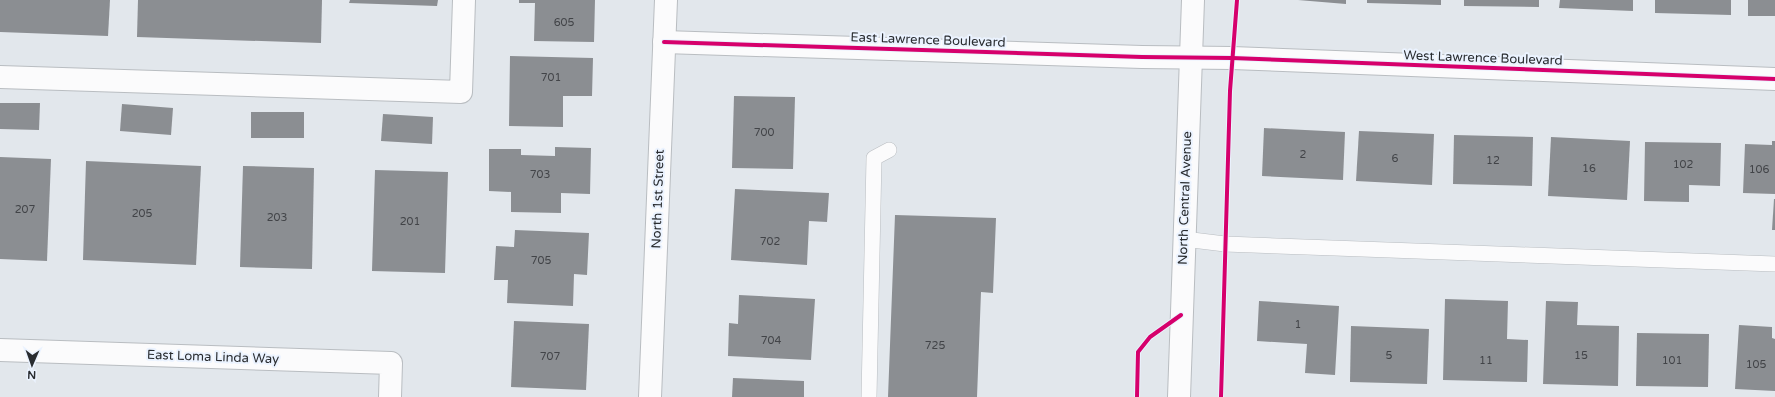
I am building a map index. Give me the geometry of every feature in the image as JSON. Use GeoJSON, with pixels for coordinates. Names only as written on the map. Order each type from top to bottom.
{"type":"FeatureCollection","features":[{"type":"Feature","properties":{"kind":"street"},"geometry":{"type":"LineString","coordinates":[[0,77],[461,92],[464,0]]}},
{"type":"Feature","properties":{"kind":"street","name":"North 1st Street"},"geometry":{"type":"LineString","coordinates":[[650,397],[666,0]]}},
{"type":"Feature","properties":{"kind":"street","name":"North Central Avenue"},"geometry":{"type":"LineString","coordinates":[[1179,397],[1193,0]]}},
{"type":"Feature","properties":{"kind":"street","name":"East Lawrence Boulevard"},"geometry":{"type":"LineString","coordinates":[[664,42],[1191,57]]}},
{"type":"Feature","properties":{"kind":"street","name":"West Lawrence Boulevard"},"geometry":{"type":"LineString","coordinates":[[1191,57],[1775,79]]}},
{"type":"Feature","properties":{"kind":"street","name":"East Loma Linda Way"},"geometry":{"type":"LineString","coordinates":[[0,350],[391,363],[390,397]]}},
{"type":"Feature","properties":{"kind":"lane"},"geometry":{"type":"LineString","coordinates":[[869,397],[874,158],[889,150]]}},
{"type":"Feature","properties":{"kind":"lane"},"geometry":{"type":"LineString","coordinates":[[1184,239],[1225,244],[1775,264]]}},
{"type":"Feature","properties":{"kind":"building"},"geometry":{"type":"Polygon","coordinates":[[[0,0],[110,0],[108,36],[0,32],[0,0]]]}},
{"type":"Feature","properties":{"kind":"building"},"geometry":{"type":"Polygon","coordinates":[[[138,0],[322,0],[321,43],[137,37],[138,0]]]}},
{"type":"Feature","properties":{"kind":"building"},"geometry":{"type":"Polygon","coordinates":[[[350,0],[438,0],[437,6],[349,3],[350,0]]]}},
{"type":"Feature","properties":{"kind":"building"},"geometry":{"type":"Polygon","coordinates":[[[519,0],[595,0],[594,42],[534,41],[535,3],[519,3],[519,0]]]}},
{"type":"Feature","properties":{"kind":"building"},"geometry":{"type":"Polygon","coordinates":[[[1298,0],[1346,0],[1346,4],[1298,0]]]}},
{"type":"Feature","properties":{"kind":"building"},"geometry":{"type":"Polygon","coordinates":[[[1367,0],[1441,0],[1441,5],[1367,3],[1367,0]]]}},
{"type":"Feature","properties":{"kind":"building"},"geometry":{"type":"Polygon","coordinates":[[[1464,0],[1539,0],[1539,7],[1464,6],[1464,0]]]}},
{"type":"Feature","properties":{"kind":"building"},"geometry":{"type":"Polygon","coordinates":[[[1560,0],[1633,0],[1633,11],[1559,8],[1560,0]]]}},
{"type":"Feature","properties":{"kind":"building"},"geometry":{"type":"Polygon","coordinates":[[[1655,0],[1731,0],[1731,15],[1655,13],[1655,0]]]}},
{"type":"Feature","properties":{"kind":"building"},"geometry":{"type":"Polygon","coordinates":[[[1748,0],[1775,0],[1775,16],[1748,16],[1748,0]]]}},
{"type":"Feature","properties":{"kind":"building"},"geometry":{"type":"Polygon","coordinates":[[[510,56],[593,58],[592,96],[563,96],[563,127],[509,126],[510,56]]]}},
{"type":"Feature","properties":{"kind":"building"},"geometry":{"type":"Polygon","coordinates":[[[734,96],[795,97],[793,169],[732,168],[734,96]]]}},
{"type":"Feature","properties":{"kind":"building"},"geometry":{"type":"Polygon","coordinates":[[[0,103],[40,103],[39,130],[0,129],[0,103]]]}},
{"type":"Feature","properties":{"kind":"building"},"geometry":{"type":"Polygon","coordinates":[[[122,104],[173,108],[171,135],[120,131],[122,104]]]}},
{"type":"Feature","properties":{"kind":"building"},"geometry":{"type":"Polygon","coordinates":[[[251,112],[304,112],[304,138],[251,138],[251,112]]]}},
{"type":"Feature","properties":{"kind":"building"},"geometry":{"type":"Polygon","coordinates":[[[383,114],[433,117],[432,144],[381,141],[383,114]]]}},
{"type":"Feature","properties":{"kind":"building"},"geometry":{"type":"Polygon","coordinates":[[[1264,128],[1345,132],[1343,180],[1262,176],[1264,128]]]}},
{"type":"Feature","properties":{"kind":"building"},"geometry":{"type":"Polygon","coordinates":[[[1359,131],[1434,134],[1432,185],[1356,181],[1359,131]]]}},
{"type":"Feature","properties":{"kind":"building"},"geometry":{"type":"Polygon","coordinates":[[[1454,135],[1533,137],[1532,186],[1453,184],[1454,135]]]}},
{"type":"Feature","properties":{"kind":"building"},"geometry":{"type":"Polygon","coordinates":[[[1551,137],[1630,141],[1627,200],[1548,196],[1551,137]]]}},
{"type":"Feature","properties":{"kind":"building"},"geometry":{"type":"Polygon","coordinates":[[[1772,141],[1775,141],[1775,194],[1743,193],[1745,144],[1772,145],[1772,141]]]}},
{"type":"Feature","properties":{"kind":"building"},"geometry":{"type":"Polygon","coordinates":[[[1645,142],[1721,143],[1720,186],[1689,185],[1689,202],[1644,201],[1645,142]]]}},
{"type":"Feature","properties":{"kind":"building"},"geometry":{"type":"Polygon","coordinates":[[[555,147],[591,148],[590,194],[561,193],[561,213],[511,212],[511,192],[489,191],[489,149],[521,149],[521,155],[555,156],[555,147]]]}},
{"type":"Feature","properties":{"kind":"building"},"geometry":{"type":"Polygon","coordinates":[[[0,157],[51,159],[47,261],[0,259],[0,157]]]}},
{"type":"Feature","properties":{"kind":"building"},"geometry":{"type":"Polygon","coordinates":[[[86,161],[201,166],[196,265],[83,260],[86,161]]]}},
{"type":"Feature","properties":{"kind":"building"},"geometry":{"type":"Polygon","coordinates":[[[243,166],[314,168],[312,269],[240,267],[243,166]]]}},
{"type":"Feature","properties":{"kind":"building"},"geometry":{"type":"Polygon","coordinates":[[[375,170],[448,172],[445,273],[372,271],[375,170]]]}},
{"type":"Feature","properties":{"kind":"building"},"geometry":{"type":"Polygon","coordinates":[[[735,189],[829,193],[827,222],[809,221],[807,265],[731,260],[735,189]]]}},
{"type":"Feature","properties":{"kind":"building"},"geometry":{"type":"Polygon","coordinates":[[[1774,199],[1775,230],[1772,230],[1774,199]]]}},
{"type":"Feature","properties":{"kind":"building"},"geometry":{"type":"Polygon","coordinates":[[[895,215],[996,218],[993,293],[981,292],[977,397],[888,397],[895,215]]]}},
{"type":"Feature","properties":{"kind":"building"},"geometry":{"type":"Polygon","coordinates":[[[515,230],[589,233],[587,275],[574,274],[573,306],[507,303],[508,280],[494,280],[496,246],[514,247],[515,230]]]}},
{"type":"Feature","properties":{"kind":"building"},"geometry":{"type":"Polygon","coordinates":[[[739,295],[815,299],[811,360],[728,356],[729,323],[738,324],[739,295]]]}},
{"type":"Feature","properties":{"kind":"building"},"geometry":{"type":"Polygon","coordinates":[[[1445,299],[1508,301],[1507,339],[1528,340],[1527,382],[1443,380],[1445,299]]]}},
{"type":"Feature","properties":{"kind":"building"},"geometry":{"type":"Polygon","coordinates":[[[1259,301],[1339,306],[1335,375],[1305,373],[1307,344],[1257,341],[1259,301]]]}},
{"type":"Feature","properties":{"kind":"building"},"geometry":{"type":"Polygon","coordinates":[[[1546,301],[1578,302],[1577,325],[1619,326],[1618,386],[1543,384],[1546,301]]]}},
{"type":"Feature","properties":{"kind":"building"},"geometry":{"type":"Polygon","coordinates":[[[514,321],[589,324],[586,390],[511,387],[514,321]]]}},
{"type":"Feature","properties":{"kind":"building"},"geometry":{"type":"Polygon","coordinates":[[[1739,325],[1772,327],[1772,338],[1775,339],[1775,391],[1735,389],[1739,325]]]}},
{"type":"Feature","properties":{"kind":"building"},"geometry":{"type":"Polygon","coordinates":[[[1351,326],[1429,329],[1427,384],[1350,382],[1351,326]]]}},
{"type":"Feature","properties":{"kind":"building"},"geometry":{"type":"Polygon","coordinates":[[[1637,333],[1709,334],[1708,387],[1636,386],[1637,333]]]}},
{"type":"Feature","properties":{"kind":"building"},"geometry":{"type":"Polygon","coordinates":[[[733,378],[804,381],[804,397],[732,397],[733,378]]]}},
{"type":"Feature","properties":{"kind":"cycle path"},"geometry":{"type":"LineString","coordinates":[[1221,397],[1230,91],[1237,0]]}},
{"type":"Feature","properties":{"kind":"cycle path"},"geometry":{"type":"LineString","coordinates":[[664,42],[1142,57],[1232,58],[1775,79]]}},
{"type":"Feature","properties":{"kind":"cycle path"},"geometry":{"type":"LineString","coordinates":[[1137,397],[1138,352],[1150,337],[1181,315]]}}]}
